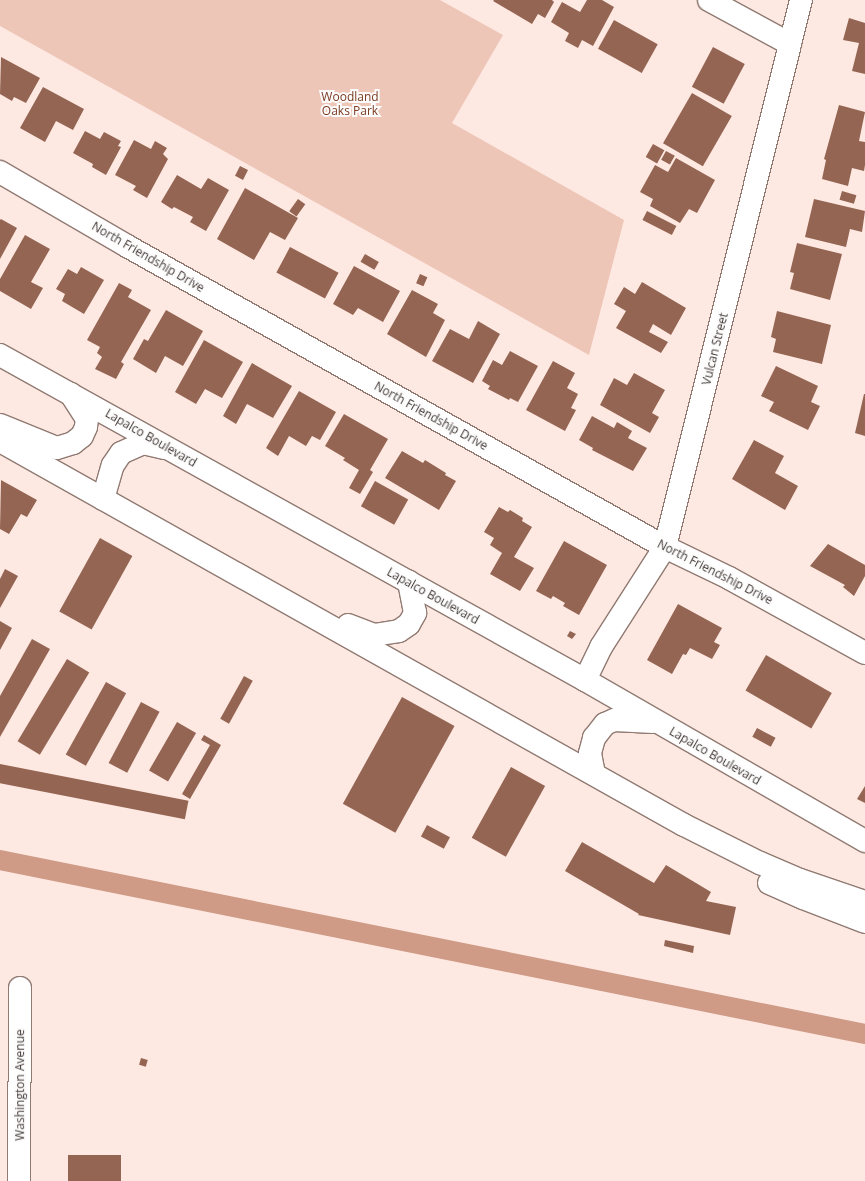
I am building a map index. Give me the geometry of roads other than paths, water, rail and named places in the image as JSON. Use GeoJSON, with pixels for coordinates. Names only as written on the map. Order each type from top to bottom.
{"type":"FeatureCollection","features":[{"type":"Feature","properties":{"kind":"main road"},"geometry":{"type":"LineString","coordinates":[[709,0],[790,44]]}},
{"type":"Feature","properties":{"kind":"main road","name":"Vulcan Street"},"geometry":{"type":"LineString","coordinates":[[585,680],[601,647],[665,547],[801,0]]}},
{"type":"Feature","properties":{"kind":"main road","name":"North Friendship Drive"},"geometry":{"type":"LineString","coordinates":[[0,172],[148,257],[665,547],[729,578],[865,653]]}},
{"type":"Feature","properties":{"kind":"main road","name":"Lapalco Boulevard"},"geometry":{"type":"LineString","coordinates":[[0,355],[585,680],[865,841]]}},
{"type":"Feature","properties":{"kind":"main road"},"geometry":{"type":"LineString","coordinates":[[0,425],[57,448],[73,443],[82,436],[86,427],[87,419],[70,393]]}},
{"type":"Feature","properties":{"kind":"main road"},"geometry":{"type":"LineString","coordinates":[[0,440],[684,825],[767,866],[800,880],[865,902]]}},
{"type":"Feature","properties":{"kind":"main road"},"geometry":{"type":"LineString","coordinates":[[103,499],[112,465],[121,453],[143,443],[167,448]]}},
{"type":"Feature","properties":{"kind":"main road"},"geometry":{"type":"LineString","coordinates":[[285,601],[374,634],[388,634],[399,631],[409,624],[415,613],[409,582]]}},
{"type":"Feature","properties":{"kind":"main road"},"geometry":{"type":"LineString","coordinates":[[594,774],[590,753],[594,738],[605,724],[614,720],[656,722]]}},
{"type":"Feature","properties":{"kind":"main road"},"geometry":{"type":"LineString","coordinates":[[684,825],[716,855],[759,878],[803,898],[865,922]]}},
{"type":"Feature","properties":{"kind":"main road","name":"Washington Avenue"},"geometry":{"type":"LineString","coordinates":[[19,1181],[20,988]]}},
{"type":"Feature","properties":{"kind":"waterway"},"geometry":{"type":"LineString","coordinates":[[0,860],[865,1034]]}},
{"type":"Feature","properties":{"kind":"park label","name":"Woodland Oaks Park"},"geometry":{"type":"Point","coordinates":[350,104]}}]}
